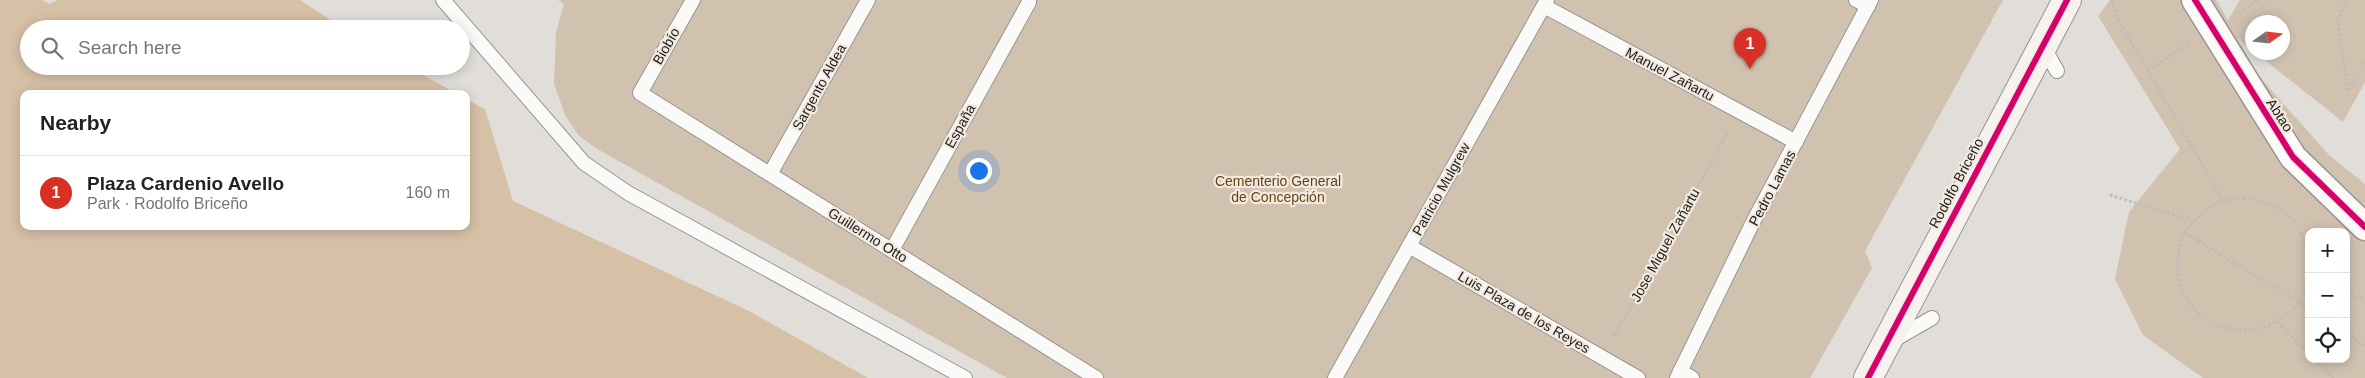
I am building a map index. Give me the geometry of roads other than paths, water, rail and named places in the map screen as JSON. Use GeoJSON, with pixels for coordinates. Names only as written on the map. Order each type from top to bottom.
{"type":"FeatureCollection","features":[{"type":"Feature","properties":{"kind":"street","name":"Rodolfo Briceño"},"geometry":{"type":"LineString","coordinates":[[1868,378],[2067,0]]}},
{"type":"Feature","properties":{"kind":"street","name":"Abtao"},"geometry":{"type":"LineString","coordinates":[[2195,0],[2293,158],[2364,225]]}},
{"type":"Feature","properties":{"kind":"lane"},"geometry":{"type":"LineString","coordinates":[[443,0],[460,20]]}},
{"type":"Feature","properties":{"kind":"lane","name":"Biobío"},"geometry":{"type":"LineString","coordinates":[[640,93],[693,0]]}},
{"type":"Feature","properties":{"kind":"lane","name":"Sargento Aldea"},"geometry":{"type":"LineString","coordinates":[[770,174],[868,0]]}},
{"type":"Feature","properties":{"kind":"lane","name":"España"},"geometry":{"type":"LineString","coordinates":[[892,250],[1029,2]]}},
{"type":"Feature","properties":{"kind":"lane","name":"Pedro Lamas"},"geometry":{"type":"LineString","coordinates":[[1683,376],[1753,222],[1796,142],[1865,2]]}},
{"type":"Feature","properties":{"kind":"lane","name":"Manuel Zañartu"},"geometry":{"type":"LineString","coordinates":[[1546,3],[1796,142]]}},
{"type":"Feature","properties":{"kind":"lane","name":"Patricio Mulgrew"},"geometry":{"type":"LineString","coordinates":[[1335,378],[1546,3]]}},
{"type":"Feature","properties":{"kind":"lane"},"geometry":{"type":"LineString","coordinates":[[470,31],[584,163],[628,193],[965,378]]}},
{"type":"Feature","properties":{"kind":"lane"},"geometry":{"type":"LineString","coordinates":[[2042,46],[2057,71]]}},
{"type":"Feature","properties":{"kind":"lane","name":"Guillermo Otto"},"geometry":{"type":"LineString","coordinates":[[640,93],[1096,378]]}},
{"type":"Feature","properties":{"kind":"lane","name":"Luis Plaza de los Reyes"},"geometry":{"type":"LineString","coordinates":[[1409,246],[1638,378]]}},
{"type":"Feature","properties":{"kind":"lane"},"geometry":{"type":"LineString","coordinates":[[1884,345],[1932,318]]}},
{"type":"Feature","properties":{"kind":"place","name":"Plaza Cardenio Avello"},"geometry":{"type":"Point","coordinates":[1750,69]}},
{"type":"Feature","properties":{"kind":"park label","name":"Cementerio General de Concepción"},"geometry":{"type":"Point","coordinates":[1278,190]}}]}
